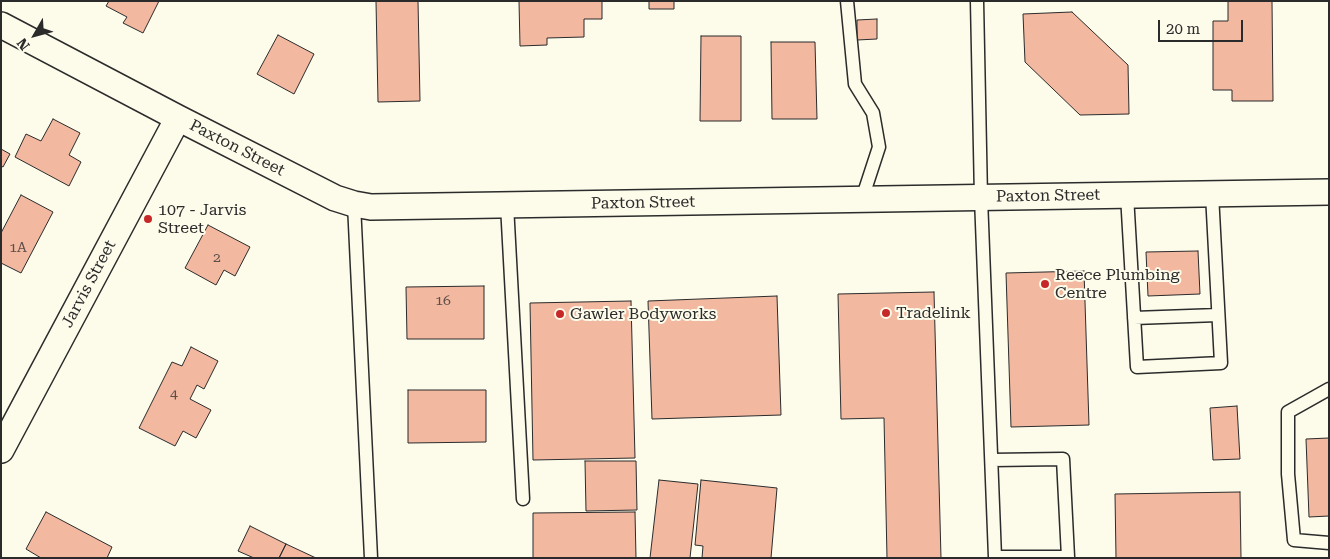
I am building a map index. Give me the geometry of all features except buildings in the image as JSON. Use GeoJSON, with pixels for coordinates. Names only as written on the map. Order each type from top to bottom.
{"type":"FeatureCollection","features":[{"type":"Feature","properties":{"kind":"street","name":"Paxton Street"},"geometry":{"type":"LineString","coordinates":[[1,25],[335,198],[371,207],[1329,192]]}},
{"type":"Feature","properties":{"kind":"street","name":"Jarvis Street"},"geometry":{"type":"LineString","coordinates":[[1,450],[178,118]]}},
{"type":"Feature","properties":{"kind":"lane"},"geometry":{"type":"LineString","coordinates":[[847,1],[855,84],[872,113],[879,147],[862,199]]}},
{"type":"Feature","properties":{"kind":"lane"},"geometry":{"type":"LineString","coordinates":[[977,1],[981,198],[995,556],[1068,557],[1063,459],[992,460]]}},
{"type":"Feature","properties":{"kind":"lane"},"geometry":{"type":"LineString","coordinates":[[1127,195],[1137,367],[1221,363],[1212,194]]}},
{"type":"Feature","properties":{"kind":"lane"},"geometry":{"type":"LineString","coordinates":[[354,204],[371,558]]}},
{"type":"Feature","properties":{"kind":"lane"},"geometry":{"type":"LineString","coordinates":[[507,205],[523,499]]}},
{"type":"Feature","properties":{"kind":"lane"},"geometry":{"type":"LineString","coordinates":[[1134,318],[1218,315]]}},
{"type":"Feature","properties":{"kind":"lane"},"geometry":{"type":"LineString","coordinates":[[1329,389],[1288,412],[1288,474],[1294,540],[1329,543]]}},
{"type":"Feature","properties":{"kind":"place","name":"107 - Jarvis Street"},"geometry":{"type":"Point","coordinates":[148,219]}},
{"type":"Feature","properties":{"kind":"place","name":"Reece Plumbing Centre"},"geometry":{"type":"Point","coordinates":[1045,284]}},
{"type":"Feature","properties":{"kind":"place","name":"Tradelink"},"geometry":{"type":"Point","coordinates":[886,313]}},
{"type":"Feature","properties":{"kind":"place","name":"Gawler Bodyworks"},"geometry":{"type":"Point","coordinates":[560,314]}}]}
